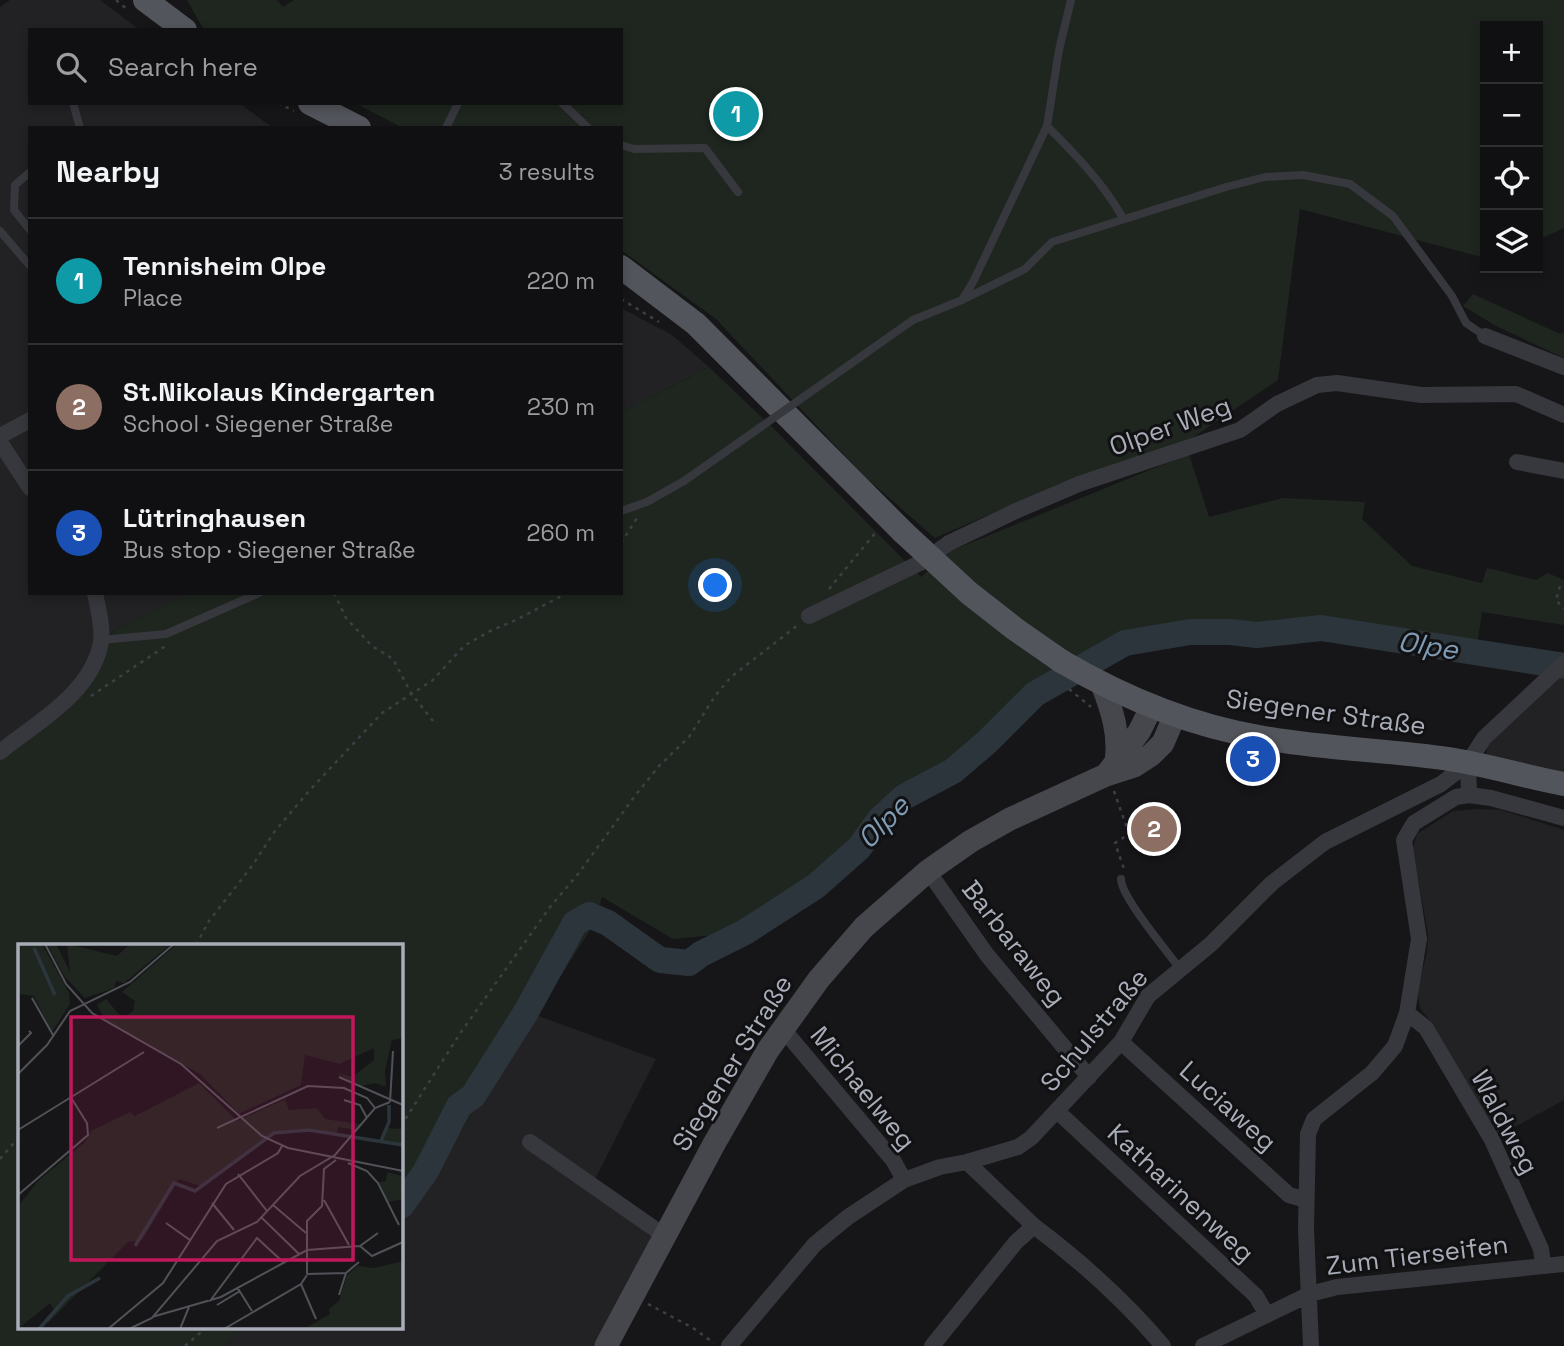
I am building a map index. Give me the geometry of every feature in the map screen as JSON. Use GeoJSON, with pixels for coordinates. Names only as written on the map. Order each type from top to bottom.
{"type":"FeatureCollection","features":[{"type":"Feature","properties":{"kind":"main road"},"geometry":{"type":"LineString","coordinates":[[145,0],[182,28]]}},
{"type":"Feature","properties":{"kind":"main road"},"geometry":{"type":"LineString","coordinates":[[314,105],[355,126]]}},
{"type":"Feature","properties":{"kind":"main road"},"geometry":{"type":"LineString","coordinates":[[623,269],[696,324],[903,532],[969,593],[1061,661],[1102,684],[1175,715]]}},
{"type":"Feature","properties":{"kind":"main road","name":"Siegener Straße"},"geometry":{"type":"LineString","coordinates":[[1175,715],[1263,738],[1468,763],[1564,784]]}},
{"type":"Feature","properties":{"kind":"street"},"geometry":{"type":"LineString","coordinates":[[1485,336],[1564,367]]}},
{"type":"Feature","properties":{"kind":"street","name":"Olper Weg"},"geometry":{"type":"LineString","coordinates":[[809,616],[924,561],[949,543],[1018,510],[1079,484],[1240,430],[1276,404],[1317,385],[1337,383],[1421,395],[1516,394],[1564,415]]}},
{"type":"Feature","properties":{"kind":"street"},"geometry":{"type":"LineString","coordinates":[[28,421],[0,439],[28,485]]}},
{"type":"Feature","properties":{"kind":"street"},"geometry":{"type":"LineString","coordinates":[[1517,462],[1564,471]]}},
{"type":"Feature","properties":{"kind":"street"},"geometry":{"type":"LineString","coordinates":[[0,752],[79,690],[97,656],[101,640],[95,595]]}},
{"type":"Feature","properties":{"kind":"street","name":"Schulstraße"},"geometry":{"type":"LineString","coordinates":[[729,1346],[814,1244],[848,1217],[904,1180],[940,1167],[1018,1147],[1031,1138],[1121,1042],[1148,996],[1210,944],[1272,883],[1325,842],[1430,790],[1468,763],[1484,738],[1561,667]]}},
{"type":"Feature","properties":{"kind":"street"},"geometry":{"type":"LineString","coordinates":[[1102,684],[1117,733],[1111,768]]}},
{"type":"Feature","properties":{"kind":"street","name":"Siegener Straße"},"geometry":{"type":"LineString","coordinates":[[606,1346],[721,1133],[783,1029],[820,979],[864,927],[928,871],[971,841],[1111,768],[1139,732],[1152,706]]}},
{"type":"Feature","properties":{"kind":"street","name":"Siegener Straße"},"geometry":{"type":"LineString","coordinates":[[1111,768],[1117,773],[1151,755],[1163,743],[1175,715]]}},
{"type":"Feature","properties":{"kind":"street"},"geometry":{"type":"LineString","coordinates":[[1468,763],[1469,795]]}},
{"type":"Feature","properties":{"kind":"street"},"geometry":{"type":"LineString","coordinates":[[1311,1346],[1306,1200],[1308,1134],[1314,1119],[1372,1073],[1395,1046],[1407,1013],[1419,939],[1405,840],[1414,823],[1456,797],[1469,795],[1491,798],[1564,818]]}},
{"type":"Feature","properties":{"kind":"street","name":"Barbaraweg"},"geometry":{"type":"LineString","coordinates":[[928,871],[987,955],[1089,1077]]}},
{"type":"Feature","properties":{"kind":"street","name":"Waldweg"},"geometry":{"type":"LineString","coordinates":[[1407,1013],[1426,1028],[1492,1140],[1541,1249],[1543,1264]]}},
{"type":"Feature","properties":{"kind":"street","name":"Michaelweg"},"geometry":{"type":"LineString","coordinates":[[783,1029],[893,1160],[904,1180]]}},
{"type":"Feature","properties":{"kind":"street","name":"Luciaweg"},"geometry":{"type":"LineString","coordinates":[[1121,1042],[1289,1195],[1306,1200]]}},
{"type":"Feature","properties":{"kind":"street","name":"Katharinenweg"},"geometry":{"type":"LineString","coordinates":[[1057,1111],[1256,1296],[1267,1315]]}},
{"type":"Feature","properties":{"kind":"street"},"geometry":{"type":"LineString","coordinates":[[530,1142],[665,1236]]}},
{"type":"Feature","properties":{"kind":"street"},"geometry":{"type":"LineString","coordinates":[[967,1162],[1034,1226],[1146,1325],[1163,1346]]}},
{"type":"Feature","properties":{"kind":"street"},"geometry":{"type":"LineString","coordinates":[[932,1346],[1016,1242],[1034,1226]]}},
{"type":"Feature","properties":{"kind":"street","name":"Zum Tierseifen"},"geometry":{"type":"LineString","coordinates":[[1203,1346],[1310,1294],[1337,1287],[1543,1264],[1564,1264]]}},
{"type":"Feature","properties":{"kind":"lane"},"geometry":{"type":"LineString","coordinates":[[962,300],[1047,126],[1059,50],[1071,0]]}},
{"type":"Feature","properties":{"kind":"lane"},"geometry":{"type":"LineString","coordinates":[[74,105],[79,126]]}},
{"type":"Feature","properties":{"kind":"lane"},"geometry":{"type":"LineString","coordinates":[[447,126],[457,105]]}},
{"type":"Feature","properties":{"kind":"lane"},"geometry":{"type":"LineString","coordinates":[[564,105],[585,126]]}},
{"type":"Feature","properties":{"kind":"lane"},"geometry":{"type":"LineString","coordinates":[[1047,126],[1093,173],[1123,218]]}},
{"type":"Feature","properties":{"kind":"lane"},"geometry":{"type":"LineString","coordinates":[[623,146],[634,149],[705,148],[738,192]]}},
{"type":"Feature","properties":{"kind":"lane"},"geometry":{"type":"LineString","coordinates":[[28,174],[15,185],[14,210],[28,228]]}},
{"type":"Feature","properties":{"kind":"lane"},"geometry":{"type":"LineString","coordinates":[[623,511],[647,502],[684,481],[913,320],[962,300],[1025,269],[1052,242],[1123,218],[1265,177],[1303,175],[1350,184],[1393,216],[1452,296],[1466,323],[1485,336]]}},
{"type":"Feature","properties":{"kind":"lane"},"geometry":{"type":"LineString","coordinates":[[0,231],[28,264]]}},
{"type":"Feature","properties":{"kind":"lane"},"geometry":{"type":"LineString","coordinates":[[101,640],[166,634],[254,595]]}},
{"type":"Feature","properties":{"kind":"lane"},"geometry":{"type":"LineString","coordinates":[[1121,879],[1128,898],[1180,969]]}},
{"type":"Feature","properties":{"kind":"path"},"geometry":{"type":"LineString","coordinates":[[623,300],[664,326]]}},
{"type":"Feature","properties":{"kind":"path"},"geometry":{"type":"LineString","coordinates":[[809,616],[878,529]]}},
{"type":"Feature","properties":{"kind":"path"},"geometry":{"type":"LineString","coordinates":[[1560,586],[1556,600],[1564,609]]}},
{"type":"Feature","properties":{"kind":"path"},"geometry":{"type":"LineString","coordinates":[[335,595],[346,618],[372,646],[393,659],[411,693],[433,721]]}},
{"type":"Feature","properties":{"kind":"path"},"geometry":{"type":"LineString","coordinates":[[197,944],[221,905],[275,831],[382,713],[433,680],[464,646],[563,595]]}},
{"type":"Feature","properties":{"kind":"path"},"geometry":{"type":"LineString","coordinates":[[402,1124],[461,1032],[550,907],[579,873],[634,797],[659,766],[689,737],[715,696],[732,677],[789,632]]}},
{"type":"Feature","properties":{"kind":"path"},"geometry":{"type":"LineString","coordinates":[[91,696],[173,641]]}},
{"type":"Feature","properties":{"kind":"path"},"geometry":{"type":"LineString","coordinates":[[1111,768],[1111,780],[1129,834],[1115,843],[1124,869],[1121,879]]}},
{"type":"Feature","properties":{"kind":"path"},"geometry":{"type":"LineString","coordinates":[[0,1159],[18,1138]]}},
{"type":"Feature","properties":{"kind":"path"},"geometry":{"type":"LineString","coordinates":[[632,1297],[693,1328],[719,1346]]}},
{"type":"Feature","properties":{"kind":"path"},"geometry":{"type":"LineString","coordinates":[[185,1346],[206,1328]]}},
{"type":"Feature","properties":{"kind":"shaded area"},"geometry":{"type":"Polygon","coordinates":[[[10,0],[100,0],[137,28],[28,28],[28,105],[242,105],[270,126],[28,126],[28,595],[185,595],[113,631],[77,687],[0,745],[0,7],[10,0]]]}},
{"type":"Feature","properties":{"kind":"shaded area"},"geometry":{"type":"Polygon","coordinates":[[[187,0],[277,0],[283,7],[294,0],[1564,0],[1564,228],[1543,238],[1543,21],[1480,21],[1480,257],[1300,209],[1278,380],[1186,442],[1059,484],[935,538],[864,476],[716,319],[623,251],[623,126],[399,126],[359,105],[623,105],[623,28],[204,28],[187,0]]]}},
{"type":"Feature","properties":{"kind":"shaded area"},"geometry":{"type":"Polygon","coordinates":[[[1473,294],[1560,334],[1564,332],[1564,358],[1496,326],[1463,306],[1473,294]]]}},
{"type":"Feature","properties":{"kind":"shaded area"},"geometry":{"type":"Polygon","coordinates":[[[623,309],[672,335],[709,367],[623,412],[623,309]]]}},
{"type":"Feature","properties":{"kind":"shaded area"},"geometry":{"type":"Polygon","coordinates":[[[709,367],[921,577],[953,550],[1189,454],[1209,517],[1283,498],[1365,502],[1362,519],[1412,566],[1482,583],[1487,568],[1536,580],[1548,573],[1564,580],[1564,625],[1482,612],[1477,646],[1311,621],[1259,630],[1192,624],[1124,637],[1032,689],[954,762],[880,808],[857,842],[819,874],[715,935],[673,939],[602,897],[592,927],[402,1222],[402,944],[18,944],[18,1328],[241,1328],[224,1346],[0,1346],[0,761],[82,693],[102,658],[113,631],[185,595],[623,595],[623,412],[709,367]]]}},
{"type":"Feature","properties":{"kind":"shaded area"},"geometry":{"type":"Polygon","coordinates":[[[1564,674],[1564,776],[1487,757],[1487,745],[1494,733],[1564,674]]]}},
{"type":"Feature","properties":{"kind":"shaded area"},"geometry":{"type":"Polygon","coordinates":[[[1501,810],[1564,830],[1564,1100],[1498,1136],[1435,1027],[1420,1008],[1417,992],[1427,952],[1428,934],[1413,849],[1417,834],[1453,811],[1501,810]]]}},
{"type":"Feature","properties":{"kind":"shaded area"},"geometry":{"type":"Polygon","coordinates":[[[536,1015],[656,1059],[592,1185],[665,1236],[606,1346],[224,1346],[241,1328],[402,1328],[402,1222],[536,1015]]]}},
{"type":"Feature","properties":{"kind":"waterway","name":"Olpe"},"geometry":{"type":"LineString","coordinates":[[402,1205],[426,1171],[459,1106],[473,1096],[526,1012],[575,923],[589,915],[608,923],[660,960],[689,963],[745,932],[816,886],[859,848],[880,819],[904,797],[953,771],[987,742],[1035,694],[1125,643],[1190,632],[1257,635],[1321,628],[1564,666]]}},
{"type":"Feature","properties":{"kind":"place","name":"Tennisheim Olpe"},"geometry":{"type":"Point","coordinates":[736,114]}},
{"type":"Feature","properties":{"kind":"place","name":"Lütringhausen"},"geometry":{"type":"Point","coordinates":[1253,759]}},
{"type":"Feature","properties":{"kind":"place","name":"St.Nikolaus Kindergarten"},"geometry":{"type":"Point","coordinates":[1154,829]}}]}
